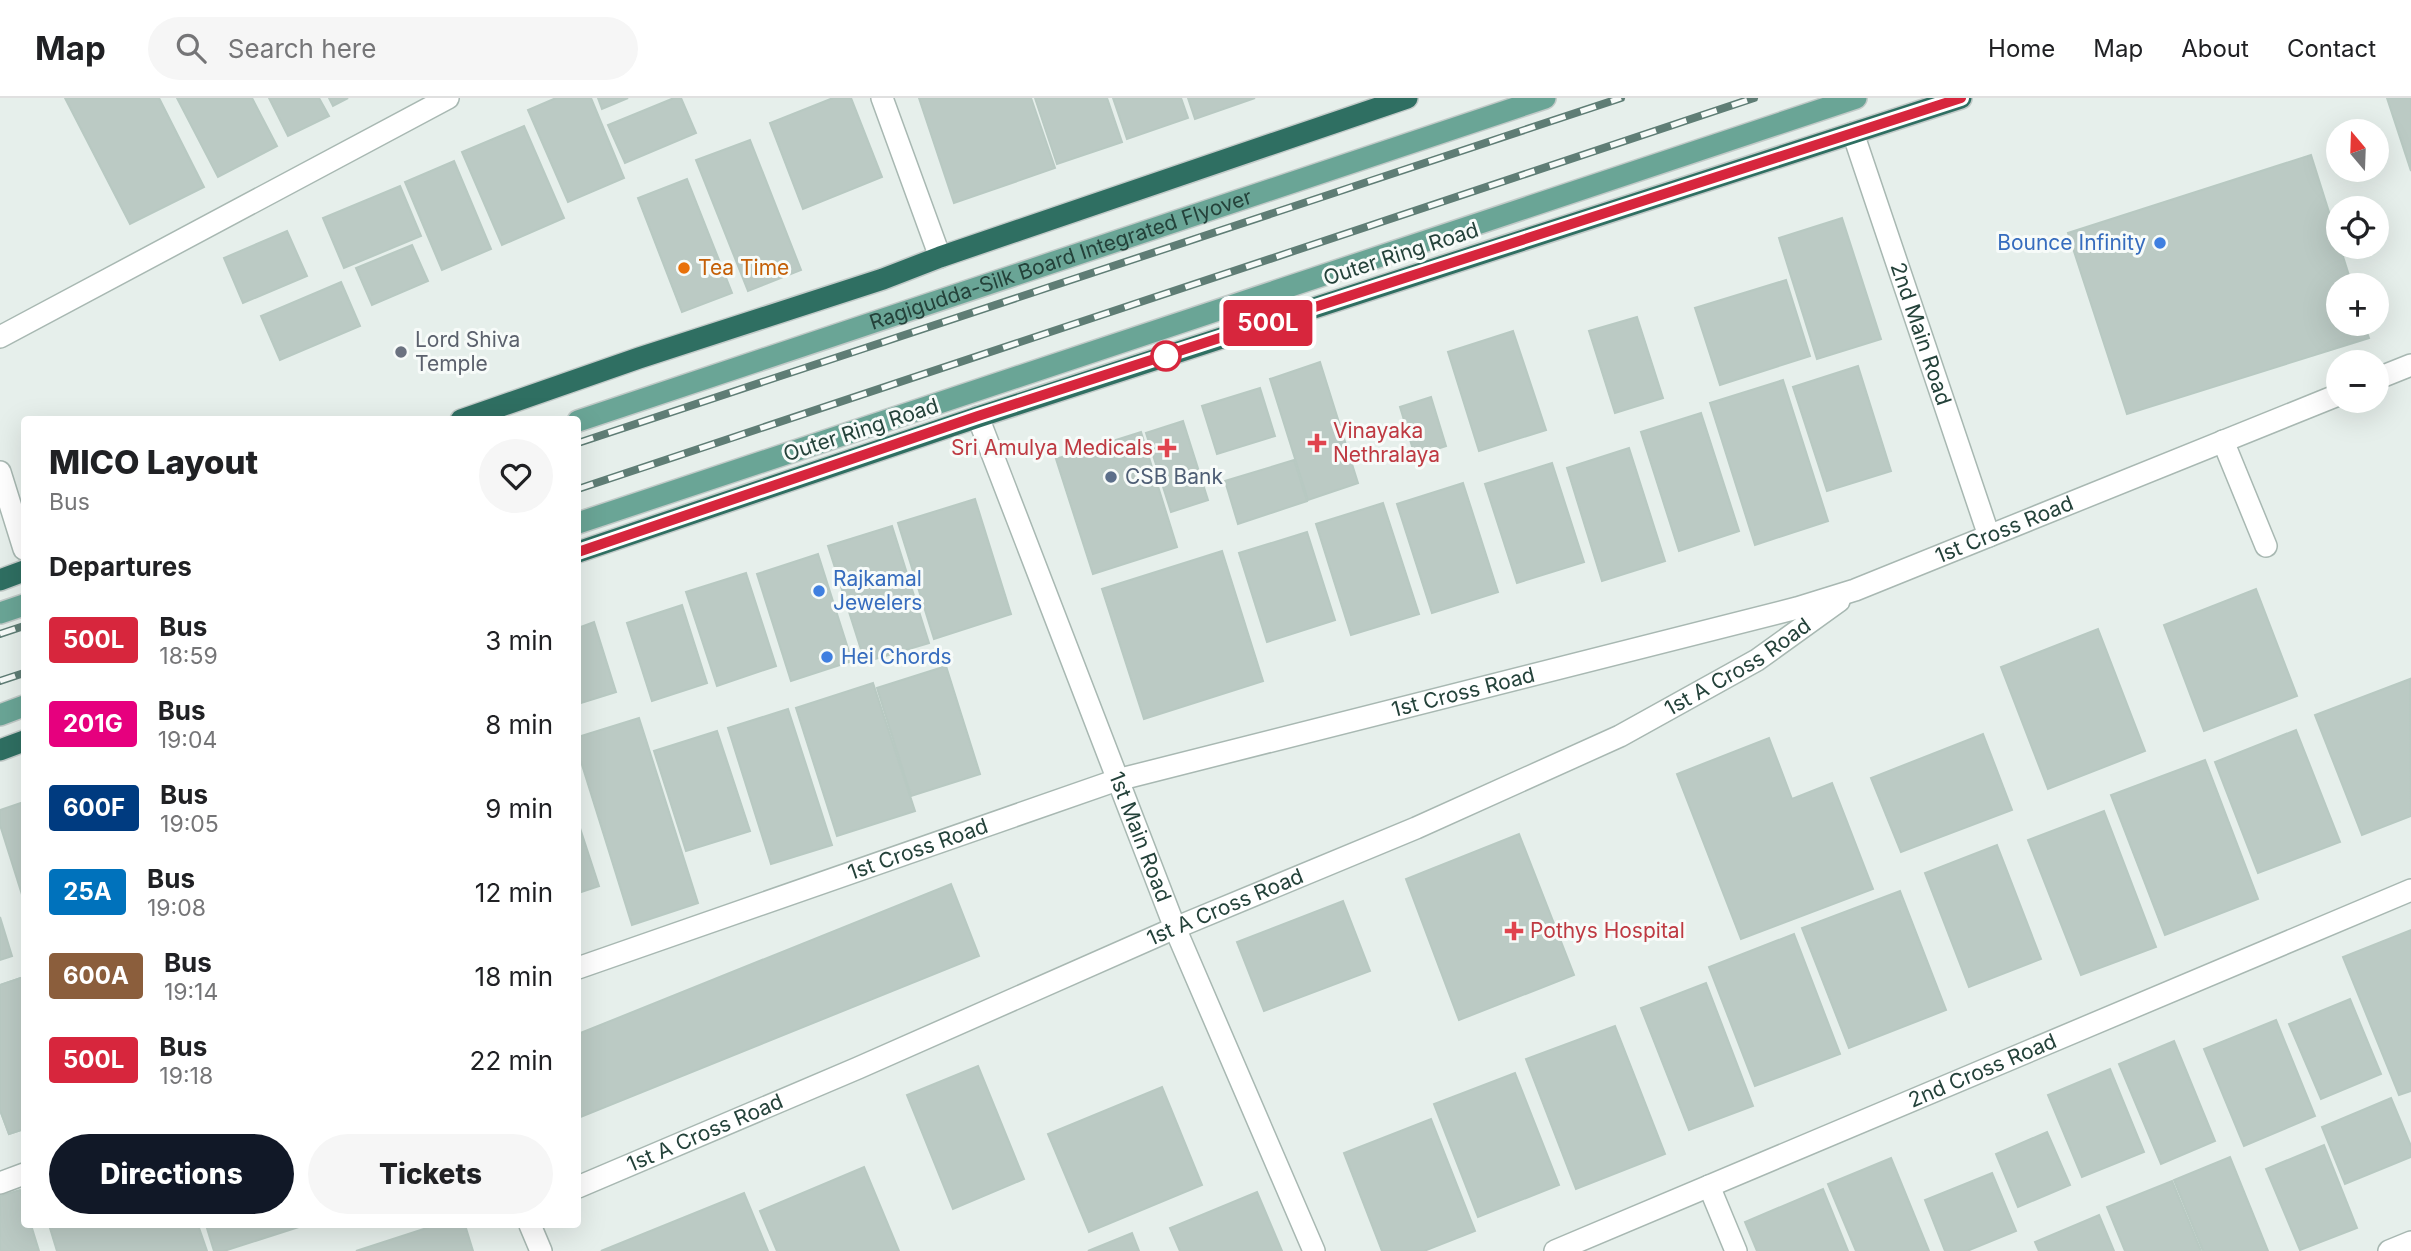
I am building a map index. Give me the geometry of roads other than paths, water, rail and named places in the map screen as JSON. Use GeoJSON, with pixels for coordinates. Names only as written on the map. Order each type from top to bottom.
{"type":"FeatureCollection","features":[{"type":"Feature","properties":{"kind":"highway"},"geometry":{"type":"LineString","coordinates":[[473,416],[883,279],[940,257],[1408,98]]}},
{"type":"Feature","properties":{"kind":"highway","name":"Outer Ring Road"},"geometry":{"type":"LineString","coordinates":[[581,551],[978,416],[1961,98]]}},
{"type":"Feature","properties":{"kind":"highway"},"geometry":{"type":"LineString","coordinates":[[0,580],[21,572]]}},
{"type":"Feature","properties":{"kind":"highway"},"geometry":{"type":"LineString","coordinates":[[0,750],[21,742]]}},
{"type":"Feature","properties":{"kind":"main road","name":"Ragigudda-Silk Board Integrated Flyover"},"geometry":{"type":"LineString","coordinates":[[581,420],[1545,98]]}},
{"type":"Feature","properties":{"kind":"main road"},"geometry":{"type":"LineString","coordinates":[[581,522],[1856,98]]}},
{"type":"Feature","properties":{"kind":"main road"},"geometry":{"type":"LineString","coordinates":[[0,613],[21,606]]}},
{"type":"Feature","properties":{"kind":"main road"},"geometry":{"type":"LineString","coordinates":[[0,715],[21,707]]}},
{"type":"Feature","properties":{"kind":"street"},"geometry":{"type":"LineString","coordinates":[[0,337],[448,98]]}},
{"type":"Feature","properties":{"kind":"street"},"geometry":{"type":"LineString","coordinates":[[882,98],[940,257]]}},
{"type":"Feature","properties":{"kind":"street","name":"2nd Main Road"},"geometry":{"type":"LineString","coordinates":[[1853,133],[1989,536]]}},
{"type":"Feature","properties":{"kind":"street"},"geometry":{"type":"LineString","coordinates":[[2389,374],[2411,365]]}},
{"type":"Feature","properties":{"kind":"street","name":"1st Cross Road"},"geometry":{"type":"LineString","coordinates":[[581,967],[1117,780],[1783,611],[1855,590],[2326,400]]}},
{"type":"Feature","properties":{"kind":"street","name":"1st Main Road"},"geometry":{"type":"LineString","coordinates":[[978,416],[1175,928],[1314,1251]]}},
{"type":"Feature","properties":{"kind":"street"},"geometry":{"type":"LineString","coordinates":[[2223,442],[2266,546]]}},
{"type":"Feature","properties":{"kind":"street"},"geometry":{"type":"LineString","coordinates":[[0,472],[21,539]]}},
{"type":"Feature","properties":{"kind":"street","name":"1st A Cross Road"},"geometry":{"type":"LineString","coordinates":[[581,1186],[883,1058],[1175,928],[1416,828],[1620,736],[1757,660],[1855,590]]}},
{"type":"Feature","properties":{"kind":"street","name":"2nd Cross Road"},"geometry":{"type":"LineString","coordinates":[[1555,1251],[2411,890]]}},
{"type":"Feature","properties":{"kind":"street"},"geometry":{"type":"LineString","coordinates":[[0,1183],[21,1175]]}},
{"type":"Feature","properties":{"kind":"street"},"geometry":{"type":"LineString","coordinates":[[1709,1186],[1736,1251]]}},
{"type":"Feature","properties":{"kind":"street"},"geometry":{"type":"LineString","coordinates":[[531,1228],[541,1251]]}},
{"type":"Feature","properties":{"kind":"street"},"geometry":{"type":"LineString","coordinates":[[2389,1251],[2411,1242]]}},
{"type":"Feature","properties":{"kind":"railway"},"geometry":{"type":"LineString","coordinates":[[581,442],[1621,98]]}},
{"type":"Feature","properties":{"kind":"railway"},"geometry":{"type":"LineString","coordinates":[[581,488],[1754,98]]}},
{"type":"Feature","properties":{"kind":"railway"},"geometry":{"type":"LineString","coordinates":[[0,634],[21,627]]}},
{"type":"Feature","properties":{"kind":"railway"},"geometry":{"type":"LineString","coordinates":[[0,681],[21,674]]}},
{"type":"Feature","properties":{"kind":"place","name":"Bounce Infinity"},"geometry":{"type":"Point","coordinates":[2160,243]}},
{"type":"Feature","properties":{"kind":"place","name":"Tea Time"},"geometry":{"type":"Point","coordinates":[684,268]}},
{"type":"Feature","properties":{"kind":"place","name":"Lord Shiva Temple"},"geometry":{"type":"Point","coordinates":[401,352]}},
{"type":"Feature","properties":{"kind":"place","name":"Vinayaka Nethralaya"},"geometry":{"type":"Point","coordinates":[1317,443]}},
{"type":"Feature","properties":{"kind":"place","name":"Sri Amulya Medicals"},"geometry":{"type":"Point","coordinates":[1167,448]}},
{"type":"Feature","properties":{"kind":"place","name":"CSB Bank"},"geometry":{"type":"Point","coordinates":[1111,477]}},
{"type":"Feature","properties":{"kind":"place","name":"Rajkamal Jewelers"},"geometry":{"type":"Point","coordinates":[819,591]}},
{"type":"Feature","properties":{"kind":"place","name":"Hei Chords"},"geometry":{"type":"Point","coordinates":[827,657]}},
{"type":"Feature","properties":{"kind":"place","name":"Pothys Hospital"},"geometry":{"type":"Point","coordinates":[1514,931]}}]}
